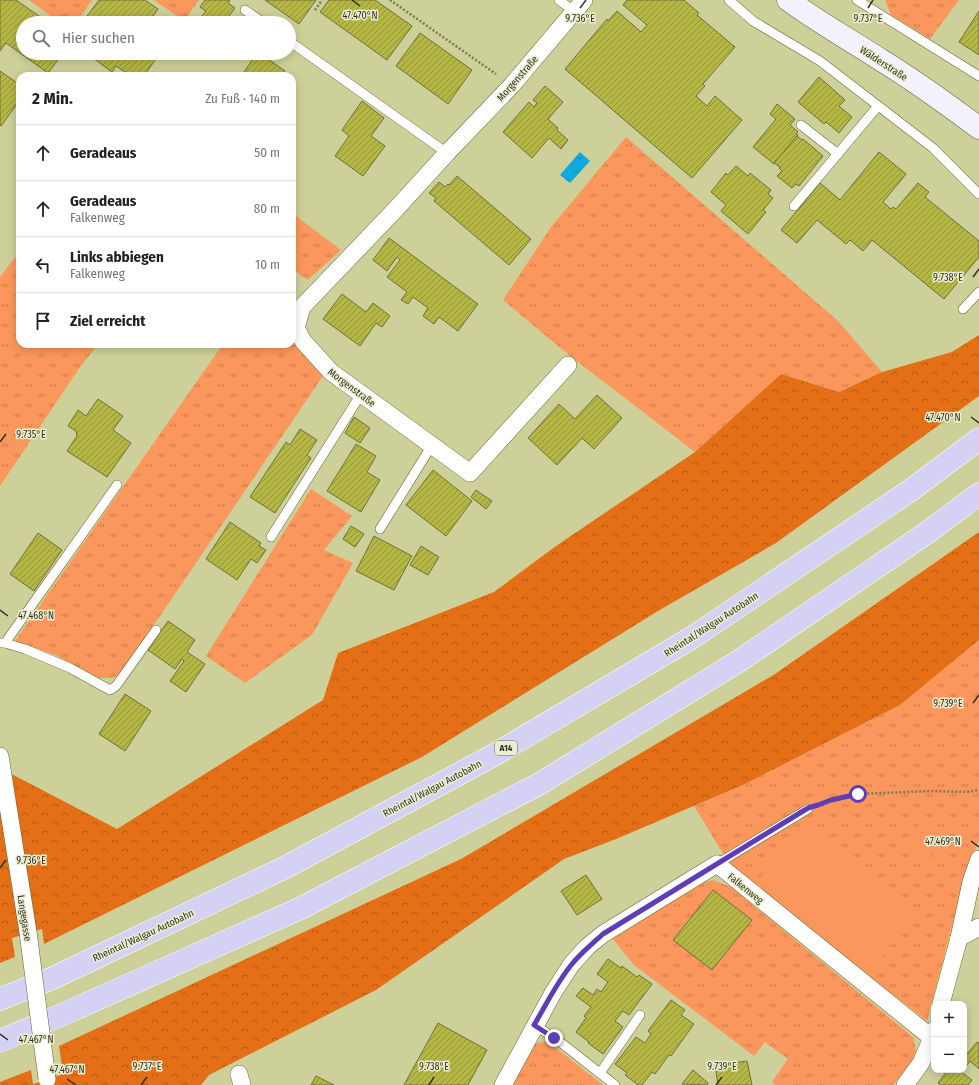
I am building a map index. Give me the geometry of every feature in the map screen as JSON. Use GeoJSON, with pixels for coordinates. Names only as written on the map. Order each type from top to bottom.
{"type":"FeatureCollection","features":[{"type":"Feature","properties":{"kind":"highway","name":"Rheintal/Walgau Autobahn"},"geometry":{"type":"LineString","coordinates":[[0,1000],[53,978],[286,867],[494,755],[693,638],[911,490],[979,439]]}},
{"type":"Feature","properties":{"kind":"highway"},"geometry":{"type":"LineString","coordinates":[[0,1041],[74,1010],[301,908],[541,783],[739,661],[928,532],[979,494]]}},
{"type":"Feature","properties":{"kind":"main road","name":"Wälderstraße"},"geometry":{"type":"LineString","coordinates":[[788,0],[940,99],[979,128]]}},
{"type":"Feature","properties":{"kind":"street","name":"Morgenstraße"},"geometry":{"type":"LineString","coordinates":[[296,318],[302,307],[512,85],[579,6]]}},
{"type":"Feature","properties":{"kind":"street","name":"Morgenstraße"},"geometry":{"type":"LineString","coordinates":[[296,328],[303,341],[331,372],[470,473],[568,365]]}},
{"type":"Feature","properties":{"kind":"street","name":"Langegasse"},"geometry":{"type":"LineString","coordinates":[[0,761],[28,932],[48,1082]]}},
{"type":"Feature","properties":{"kind":"street"},"geometry":{"type":"LineString","coordinates":[[942,1001],[959,938],[971,882],[979,859]]}},
{"type":"Feature","properties":{"kind":"street"},"geometry":{"type":"LineString","coordinates":[[503,1085],[534,1025],[553,993],[571,965],[587,947],[603,934],[717,864]]}},
{"type":"Feature","properties":{"kind":"street","name":"Falkenweg"},"geometry":{"type":"LineString","coordinates":[[717,864],[931,1032]]}},
{"type":"Feature","properties":{"kind":"street"},"geometry":{"type":"LineString","coordinates":[[959,938],[979,927]]}},
{"type":"Feature","properties":{"kind":"street"},"geometry":{"type":"LineString","coordinates":[[904,1085],[921,1063],[932,1037]]}},
{"type":"Feature","properties":{"kind":"lane"},"geometry":{"type":"LineString","coordinates":[[559,0],[579,6]]}},
{"type":"Feature","properties":{"kind":"lane"},"geometry":{"type":"LineString","coordinates":[[729,0],[753,20],[820,61],[933,148],[979,194]]}},
{"type":"Feature","properties":{"kind":"lane"},"geometry":{"type":"LineString","coordinates":[[857,0],[871,4],[979,76]]}},
{"type":"Feature","properties":{"kind":"lane"},"geometry":{"type":"LineString","coordinates":[[245,10],[254,16]]}},
{"type":"Feature","properties":{"kind":"lane"},"geometry":{"type":"LineString","coordinates":[[296,46],[447,153]]}},
{"type":"Feature","properties":{"kind":"lane"},"geometry":{"type":"LineString","coordinates":[[794,206],[878,106]]}},
{"type":"Feature","properties":{"kind":"lane"},"geometry":{"type":"LineString","coordinates":[[801,125],[838,154]]}},
{"type":"Feature","properties":{"kind":"lane"},"geometry":{"type":"LineString","coordinates":[[963,309],[979,292]]}},
{"type":"Feature","properties":{"kind":"lane"},"geometry":{"type":"LineString","coordinates":[[270,537],[361,394]]}},
{"type":"Feature","properties":{"kind":"lane"},"geometry":{"type":"LineString","coordinates":[[380,529],[432,445]]}},
{"type":"Feature","properties":{"kind":"lane"},"geometry":{"type":"LineString","coordinates":[[117,485],[2,643],[24,649],[70,668],[110,690],[116,686],[156,630]]}},
{"type":"Feature","properties":{"kind":"lane"},"geometry":{"type":"LineString","coordinates":[[717,864],[808,808]]}},
{"type":"Feature","properties":{"kind":"lane"},"geometry":{"type":"LineString","coordinates":[[600,1073],[640,1015]]}},
{"type":"Feature","properties":{"kind":"lane"},"geometry":{"type":"LineString","coordinates":[[534,1025],[554,1038],[615,1085]]}},
{"type":"Feature","properties":{"kind":"path"},"geometry":{"type":"LineString","coordinates":[[315,10],[322,0]]}},
{"type":"Feature","properties":{"kind":"path"},"geometry":{"type":"LineString","coordinates":[[390,0],[512,85]]}},
{"type":"Feature","properties":{"kind":"path"},"geometry":{"type":"LineString","coordinates":[[808,808],[831,800],[858,794],[932,791],[966,792],[979,790]]}},
{"type":"Feature","properties":{"kind":"green space"},"geometry":{"type":"Polygon","coordinates":[[[29,0],[92,0],[81,16],[51,16],[29,0]]]}},
{"type":"Feature","properties":{"kind":"green space"},"geometry":{"type":"Polygon","coordinates":[[[154,0],[199,0],[188,16],[177,16],[154,0]]]}},
{"type":"Feature","properties":{"kind":"green space"},"geometry":{"type":"Polygon","coordinates":[[[886,0],[959,0],[930,39],[891,15],[886,0]]]}},
{"type":"Feature","properties":{"kind":"green space"},"geometry":{"type":"Polygon","coordinates":[[[626,137],[838,321],[882,372],[839,392],[781,374],[695,452],[569,355],[503,300],[551,227],[626,137]]]}},
{"type":"Feature","properties":{"kind":"green space"},"geometry":{"type":"Polygon","coordinates":[[[296,216],[341,250],[308,280],[296,272],[296,216]]]}},
{"type":"Feature","properties":{"kind":"green space"},"geometry":{"type":"Polygon","coordinates":[[[16,256],[16,348],[95,348],[78,370],[0,486],[0,277],[16,256]]]}},
{"type":"Feature","properties":{"kind":"green space"},"geometry":{"type":"Polygon","coordinates":[[[979,335],[979,396],[776,543],[658,611],[422,757],[44,944],[42,929],[12,938],[15,957],[0,963],[0,768],[117,829],[323,700],[338,653],[494,592],[556,546],[695,452],[781,374],[839,392],[882,372],[952,352],[979,335]]]}},
{"type":"Feature","properties":{"kind":"green space"},"geometry":{"type":"Polygon","coordinates":[[[296,337],[325,373],[122,672],[113,678],[98,678],[55,655],[15,641],[220,348],[296,348],[296,337]]]}},
{"type":"Feature","properties":{"kind":"green space"},"geometry":{"type":"Polygon","coordinates":[[[311,489],[352,516],[324,550],[353,563],[312,635],[245,683],[206,656],[311,489]]]}},
{"type":"Feature","properties":{"kind":"green space"},"geometry":{"type":"Polygon","coordinates":[[[979,532],[979,640],[900,705],[743,785],[616,839],[564,859],[376,990],[209,1075],[201,1085],[0,1085],[0,1082],[31,1070],[33,1084],[63,1074],[59,1046],[461,859],[775,674],[979,532]]]}},
{"type":"Feature","properties":{"kind":"green space"},"geometry":{"type":"Polygon","coordinates":[[[979,640],[979,840],[962,888],[932,1001],[931,1001],[927,1021],[733,870],[694,806],[743,785],[900,705],[979,640]]]}},
{"type":"Feature","properties":{"kind":"green space"},"geometry":{"type":"Polygon","coordinates":[[[922,818],[945,830],[930,857],[908,845],[922,818]]]}},
{"type":"Feature","properties":{"kind":"green space"},"geometry":{"type":"Polygon","coordinates":[[[804,821],[917,909],[871,971],[757,882],[804,821]]]}},
{"type":"Feature","properties":{"kind":"green space"},"geometry":{"type":"Polygon","coordinates":[[[713,880],[731,887],[913,1037],[916,1050],[912,1063],[893,1085],[776,1085],[772,1082],[788,1059],[765,1042],[754,1056],[634,965],[613,939],[695,885],[713,880]]]}},
{"type":"Feature","properties":{"kind":"green space"},"geometry":{"type":"Polygon","coordinates":[[[545,1042],[556,1048],[603,1085],[511,1085],[527,1054],[537,1043],[545,1042]]]}},
{"type":"Feature","properties":{"kind":"water"},"geometry":{"type":"Polygon","coordinates":[[[580,152],[590,161],[570,183],[560,175],[580,152]]]}},
{"type":"Feature","properties":{"kind":"building"},"geometry":{"type":"Polygon","coordinates":[[[0,0],[16,0],[39,16],[16,16],[16,50],[6,43],[0,51],[0,0]]]}},
{"type":"Feature","properties":{"kind":"building"},"geometry":{"type":"Polygon","coordinates":[[[99,0],[145,0],[158,9],[153,16],[87,16],[99,0]]]}},
{"type":"Feature","properties":{"kind":"building"},"geometry":{"type":"Polygon","coordinates":[[[205,0],[230,0],[228,3],[235,8],[229,16],[202,16],[206,11],[200,7],[205,0]]]}},
{"type":"Feature","properties":{"kind":"building"},"geometry":{"type":"Polygon","coordinates":[[[265,0],[316,0],[299,24],[296,22],[296,16],[288,16],[265,0]]]}},
{"type":"Feature","properties":{"kind":"building"},"geometry":{"type":"Polygon","coordinates":[[[329,0],[375,0],[412,26],[387,60],[320,12],[329,0]]]}},
{"type":"Feature","properties":{"kind":"building"},"geometry":{"type":"Polygon","coordinates":[[[627,0],[684,0],[699,13],[697,15],[735,47],[703,84],[705,86],[696,96],[707,106],[715,96],[742,120],[692,178],[565,69],[607,19],[608,21],[617,11],[641,32],[647,25],[623,5],[627,0]]]}},
{"type":"Feature","properties":{"kind":"building"},"geometry":{"type":"Polygon","coordinates":[[[979,11],[979,55],[959,42],[979,11]]]}},
{"type":"Feature","properties":{"kind":"building"},"geometry":{"type":"Polygon","coordinates":[[[420,33],[472,70],[448,104],[396,66],[420,33]]]}},
{"type":"Feature","properties":{"kind":"building"},"geometry":{"type":"Polygon","coordinates":[[[30,60],[58,60],[49,72],[30,60]]]}},
{"type":"Feature","properties":{"kind":"building"},"geometry":{"type":"Polygon","coordinates":[[[96,60],[155,60],[147,72],[125,72],[116,66],[112,72],[96,60]]]}},
{"type":"Feature","properties":{"kind":"building"},"geometry":{"type":"Polygon","coordinates":[[[252,60],[269,60],[285,71],[284,72],[244,72],[252,60]]]}},
{"type":"Feature","properties":{"kind":"building"},"geometry":{"type":"Polygon","coordinates":[[[0,71],[16,82],[16,105],[1,126],[0,71]]]}},
{"type":"Feature","properties":{"kind":"building"},"geometry":{"type":"Polygon","coordinates":[[[819,77],[845,100],[839,106],[852,117],[839,133],[826,122],[824,124],[798,102],[819,77]]]}},
{"type":"Feature","properties":{"kind":"building"},"geometry":{"type":"Polygon","coordinates":[[[545,86],[563,102],[548,119],[568,140],[561,149],[549,138],[532,158],[503,132],[529,102],[534,107],[537,103],[533,100],[545,86]]]}},
{"type":"Feature","properties":{"kind":"building"},"geometry":{"type":"Polygon","coordinates":[[[362,101],[384,118],[371,136],[385,146],[363,176],[335,156],[349,136],[342,130],[362,101]]]}},
{"type":"Feature","properties":{"kind":"building"},"geometry":{"type":"Polygon","coordinates":[[[777,104],[795,119],[790,125],[798,132],[796,134],[798,135],[774,164],[753,147],[776,119],[770,114],[777,104]]]}},
{"type":"Feature","properties":{"kind":"building"},"geometry":{"type":"Polygon","coordinates":[[[797,136],[802,140],[803,139],[823,156],[799,186],[796,184],[792,188],[777,176],[782,171],[779,168],[780,167],[774,163],[797,136]]]}},
{"type":"Feature","properties":{"kind":"building"},"geometry":{"type":"Polygon","coordinates":[[[879,152],[906,174],[883,202],[891,209],[893,207],[896,209],[918,183],[929,192],[925,197],[979,241],[979,257],[944,299],[872,240],[863,251],[850,240],[846,244],[817,220],[797,243],[781,230],[820,183],[840,200],[879,152]]]}},
{"type":"Feature","properties":{"kind":"building"},"geometry":{"type":"Polygon","coordinates":[[[736,166],[748,176],[750,173],[771,190],[768,194],[773,198],[763,210],[766,212],[748,234],[721,211],[726,205],[711,192],[726,173],[728,175],[736,166]]]}},
{"type":"Feature","properties":{"kind":"building"},"geometry":{"type":"Polygon","coordinates":[[[457,176],[531,239],[509,265],[434,201],[436,198],[429,193],[439,182],[445,187],[448,184],[449,185],[457,176]]]}},
{"type":"Feature","properties":{"kind":"building"},"geometry":{"type":"Polygon","coordinates":[[[389,238],[478,304],[458,331],[439,317],[434,324],[423,316],[428,308],[413,297],[408,304],[401,300],[407,292],[387,277],[400,260],[397,257],[387,271],[373,260],[389,238]]]}},
{"type":"Feature","properties":{"kind":"building"},"geometry":{"type":"Polygon","coordinates":[[[342,294],[366,312],[373,303],[390,316],[382,327],[376,323],[360,346],[323,319],[342,294]]]}},
{"type":"Feature","properties":{"kind":"building"},"geometry":{"type":"Polygon","coordinates":[[[597,395],[622,418],[594,449],[582,438],[557,465],[528,438],[559,404],[575,419],[597,395]]]}},
{"type":"Feature","properties":{"kind":"building"},"geometry":{"type":"Polygon","coordinates":[[[98,399],[123,416],[113,430],[131,443],[107,477],[67,451],[77,436],[76,431],[68,426],[78,410],[86,416],[98,399]]]}},
{"type":"Feature","properties":{"kind":"building"},"geometry":{"type":"Polygon","coordinates":[[[354,417],[370,428],[360,443],[345,433],[354,417]]]}},
{"type":"Feature","properties":{"kind":"building"},"geometry":{"type":"Polygon","coordinates":[[[300,429],[317,440],[307,455],[311,458],[275,513],[250,497],[286,442],[290,445],[300,429]]]}},
{"type":"Feature","properties":{"kind":"building"},"geometry":{"type":"Polygon","coordinates":[[[356,444],[376,456],[367,472],[380,480],[361,512],[327,491],[356,444]]]}},
{"type":"Feature","properties":{"kind":"building"},"geometry":{"type":"Polygon","coordinates":[[[433,470],[472,501],[446,536],[406,505],[433,470]]]}},
{"type":"Feature","properties":{"kind":"building"},"geometry":{"type":"Polygon","coordinates":[[[476,490],[492,501],[486,509],[471,497],[476,490]]]}},
{"type":"Feature","properties":{"kind":"building"},"geometry":{"type":"Polygon","coordinates":[[[230,522],[261,543],[259,546],[266,550],[257,563],[251,559],[237,580],[206,559],[230,522]]]}},
{"type":"Feature","properties":{"kind":"building"},"geometry":{"type":"Polygon","coordinates":[[[351,526],[364,534],[355,547],[343,539],[351,526]]]}},
{"type":"Feature","properties":{"kind":"building"},"geometry":{"type":"Polygon","coordinates":[[[38,533],[62,550],[34,591],[10,574],[38,533]]]}},
{"type":"Feature","properties":{"kind":"building"},"geometry":{"type":"Polygon","coordinates":[[[374,536],[412,556],[394,590],[356,571],[374,536]]]}},
{"type":"Feature","properties":{"kind":"building"},"geometry":{"type":"Polygon","coordinates":[[[421,546],[439,557],[428,575],[410,565],[421,546]]]}},
{"type":"Feature","properties":{"kind":"building"},"geometry":{"type":"Polygon","coordinates":[[[168,621],[195,640],[187,652],[205,664],[186,692],[170,681],[184,661],[182,659],[175,669],[148,650],[168,621]]]}},
{"type":"Feature","properties":{"kind":"building"},"geometry":{"type":"Polygon","coordinates":[[[125,694],[151,711],[125,751],[99,734],[125,694]]]}},
{"type":"Feature","properties":{"kind":"building"},"geometry":{"type":"Polygon","coordinates":[[[586,875],[602,899],[577,915],[561,891],[586,875]]]}},
{"type":"Feature","properties":{"kind":"building"},"geometry":{"type":"Polygon","coordinates":[[[713,890],[752,920],[712,970],[673,940],[713,890]]]}},
{"type":"Feature","properties":{"kind":"building"},"geometry":{"type":"Polygon","coordinates":[[[608,959],[621,968],[622,966],[637,977],[639,975],[652,984],[629,1015],[623,1011],[615,1021],[623,1027],[603,1054],[576,1032],[586,1018],[584,1016],[591,1007],[576,996],[583,988],[593,995],[597,989],[601,992],[608,982],[597,974],[608,959]]]}},
{"type":"Feature","properties":{"kind":"building"},"geometry":{"type":"Polygon","coordinates":[[[671,1000],[685,1010],[681,1015],[694,1024],[671,1056],[669,1055],[655,1074],[652,1072],[642,1085],[638,1085],[625,1075],[627,1073],[615,1064],[636,1037],[645,1043],[651,1034],[648,1031],[671,1000]]]}},
{"type":"Feature","properties":{"kind":"building"},"geometry":{"type":"Polygon","coordinates":[[[438,1023],[487,1050],[468,1085],[404,1085],[438,1023]]]}},
{"type":"Feature","properties":{"kind":"building"},"geometry":{"type":"Polygon","coordinates":[[[977,1042],[979,1043],[979,1069],[970,1061],[967,1065],[967,1052],[968,1053],[977,1042]]]}},
{"type":"Feature","properties":{"kind":"building"},"geometry":{"type":"Polygon","coordinates":[[[747,1061],[752,1085],[718,1085],[715,1065],[747,1061]]]}},
{"type":"Feature","properties":{"kind":"building"},"geometry":{"type":"Polygon","coordinates":[[[693,1070],[708,1083],[707,1085],[682,1084],[693,1070]]]}},
{"type":"Feature","properties":{"kind":"building"},"geometry":{"type":"Polygon","coordinates":[[[946,1073],[962,1073],[972,1080],[968,1085],[941,1085],[938,1083],[946,1073]]]}},
{"type":"Feature","properties":{"kind":"building"},"geometry":{"type":"Polygon","coordinates":[[[316,1076],[334,1085],[311,1085],[316,1076]]]}},
{"type":"Feature","properties":{"kind":"route"},"geometry":{"type":"LineString","coordinates":[[554,1038],[534,1025],[571,965],[587,947],[603,934],[808,808],[831,800],[858,794]]}}]}
